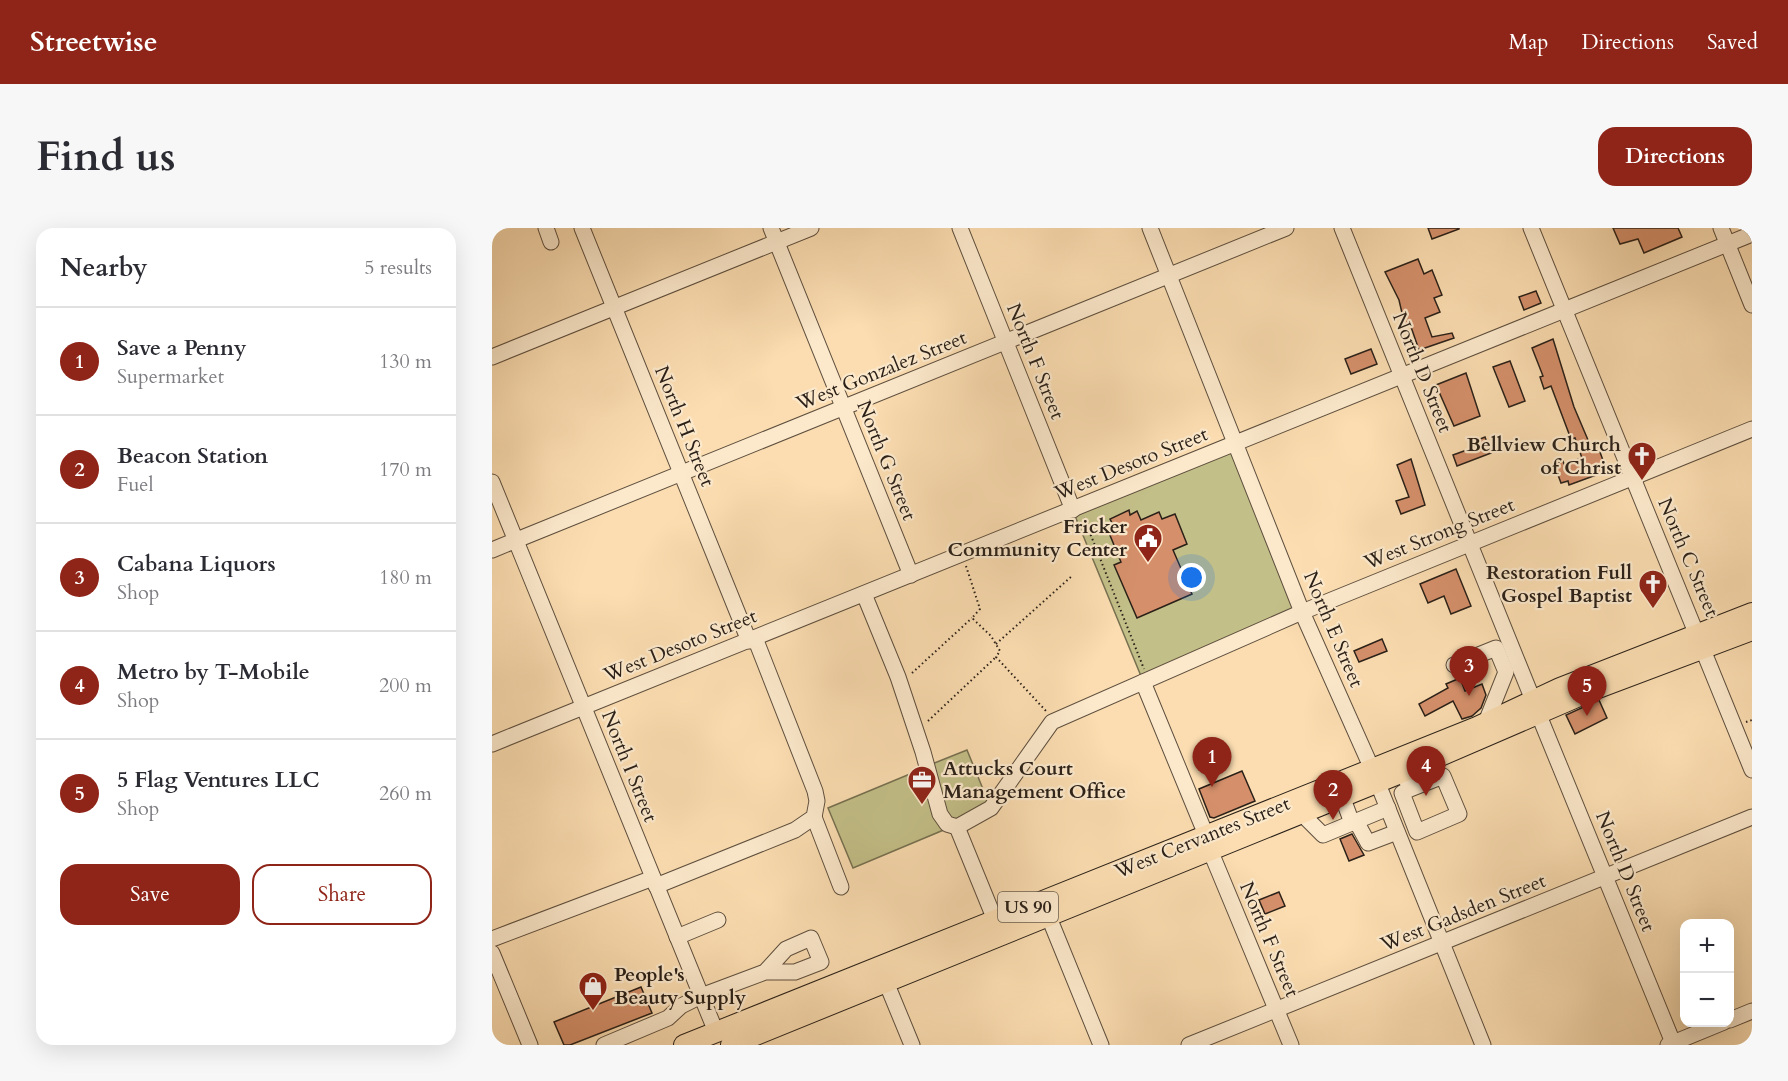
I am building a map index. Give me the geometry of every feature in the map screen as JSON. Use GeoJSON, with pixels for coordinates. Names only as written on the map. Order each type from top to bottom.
{"type":"FeatureCollection","features":[{"type":"Feature","properties":{"kind":"main road","name":"West Cervantes Street"},"geometry":{"type":"LineString","coordinates":[[1702,642],[1752,613]]}},
{"type":"Feature","properties":{"kind":"main road","name":"West Cervantes Street"},"geometry":{"type":"LineString","coordinates":[[732,1045],[1048,915],[1208,843],[1374,775],[1486,722],[1536,706],[1702,642],[1752,630]]}},
{"type":"Feature","properties":{"kind":"main road","name":"West Cervantes Street"},"geometry":{"type":"LineString","coordinates":[[684,1045],[1124,868],[1304,815],[1344,800],[1374,775],[1406,780],[1536,706]]}},
{"type":"Feature","properties":{"kind":"main road"},"geometry":{"type":"LineString","coordinates":[[1048,915],[1048,909],[1053,904],[1107,882],[1124,868]]}},
{"type":"Feature","properties":{"kind":"main road"},"geometry":{"type":"LineString","coordinates":[[919,968],[928,957],[939,951],[988,931],[995,920]]}},
{"type":"Feature","properties":{"kind":"street","name":"North H Street"},"geometry":{"type":"LineString","coordinates":[[582,228],[681,474],[815,791],[817,801],[814,817]]}},
{"type":"Feature","properties":{"kind":"street"},"geometry":{"type":"LineString","coordinates":[[492,357],[615,308],[773,235],[811,228]]}},
{"type":"Feature","properties":{"kind":"street","name":"North F Street"},"geometry":{"type":"LineString","coordinates":[[960,228],[1076,508]]}},
{"type":"Feature","properties":{"kind":"street","name":"North E Street"},"geometry":{"type":"LineString","coordinates":[[1150,228],[1302,612],[1389,812],[1390,835],[1441,943],[1483,1045]]}},
{"type":"Feature","properties":{"kind":"street","name":"West Gonzalez Street"},"geometry":{"type":"LineString","coordinates":[[492,550],[1286,228]]}},
{"type":"Feature","properties":{"kind":"street","name":"North D Street"},"geometry":{"type":"LineString","coordinates":[[1342,228],[1470,543],[1508,659],[1536,706],[1671,1044]]}},
{"type":"Feature","properties":{"kind":"street","name":"North C Street"},"geometry":{"type":"LineString","coordinates":[[1531,228],[1702,642],[1752,770]]}},
{"type":"Feature","properties":{"kind":"street"},"geometry":{"type":"LineString","coordinates":[[1720,228],[1752,305]]}},
{"type":"Feature","properties":{"kind":"street","name":"West Desoto Street"},"geometry":{"type":"LineString","coordinates":[[492,744],[1752,234]]}},
{"type":"Feature","properties":{"kind":"street","name":"North G Street"},"geometry":{"type":"LineString","coordinates":[[773,235],[911,575]]}},
{"type":"Feature","properties":{"kind":"street","name":"West Strong Street"},"geometry":{"type":"LineString","coordinates":[[1052,722],[1302,612],[1752,429]]}},
{"type":"Feature","properties":{"kind":"street","name":"North I Street"},"geometry":{"type":"LineString","coordinates":[[492,482],[716,1032]]}},
{"type":"Feature","properties":{"kind":"street"},"geometry":{"type":"LineString","coordinates":[[864,594],[898,677],[923,752],[940,814],[947,824],[957,827],[991,808],[1052,722]]}},
{"type":"Feature","properties":{"kind":"street"},"geometry":{"type":"LineString","coordinates":[[1454,665],[1496,648],[1508,659],[1506,672],[1486,722]]}},
{"type":"Feature","properties":{"kind":"street","name":"North F Street"},"geometry":{"type":"LineString","coordinates":[[1146,681],[1208,843],[1291,1045]]}},
{"type":"Feature","properties":{"kind":"street"},"geometry":{"type":"LineString","coordinates":[[1443,776],[1459,814],[1417,832],[1402,793],[1406,780],[1443,776]]}},
{"type":"Feature","properties":{"kind":"street"},"geometry":{"type":"LineString","coordinates":[[1344,800],[1354,822],[1368,843],[1390,835],[1373,814]]}},
{"type":"Feature","properties":{"kind":"street"},"geometry":{"type":"LineString","coordinates":[[1304,815],[1323,835],[1373,814],[1408,808]]}},
{"type":"Feature","properties":{"kind":"street"},"geometry":{"type":"LineString","coordinates":[[492,939],[795,830],[814,817],[841,887]]}},
{"type":"Feature","properties":{"kind":"street","name":"West Gadsden Street"},"geometry":{"type":"LineString","coordinates":[[1190,1045],[1752,817]]}},
{"type":"Feature","properties":{"kind":"street"},"geometry":{"type":"LineString","coordinates":[[957,827],[995,920]]}},
{"type":"Feature","properties":{"kind":"street"},"geometry":{"type":"LineString","coordinates":[[1048,915],[1101,1045]]}},
{"type":"Feature","properties":{"kind":"street"},"geometry":{"type":"LineString","coordinates":[[677,937],[718,920]]}},
{"type":"Feature","properties":{"kind":"street"},"geometry":{"type":"LineString","coordinates":[[492,953],[530,1045]]}},
{"type":"Feature","properties":{"kind":"street"},"geometry":{"type":"LineString","coordinates":[[604,1045],[668,1018],[681,1006],[701,996],[765,972]]}},
{"type":"Feature","properties":{"kind":"street"},"geometry":{"type":"LineString","coordinates":[[886,982],[912,1045]]}},
{"type":"Feature","properties":{"kind":"street"},"geometry":{"type":"LineString","coordinates":[[1734,1018],[1752,1011]]}},
{"type":"Feature","properties":{"kind":"street"},"geometry":{"type":"LineString","coordinates":[[1671,1044],[1714,1027]]}},
{"type":"Feature","properties":{"kind":"path"},"geometry":{"type":"LineString","coordinates":[[1076,508],[1146,681]]}},
{"type":"Feature","properties":{"kind":"path"},"geometry":{"type":"LineString","coordinates":[[912,673],[980,609],[966,566]]}},
{"type":"Feature","properties":{"kind":"path"},"geometry":{"type":"LineString","coordinates":[[996,644],[1073,575]]}},
{"type":"Feature","properties":{"kind":"path"},"geometry":{"type":"LineString","coordinates":[[927,721],[1000,651],[972,618]]}},
{"type":"Feature","properties":{"kind":"path"},"geometry":{"type":"LineString","coordinates":[[996,657],[1043,706],[1052,722]]}},
{"type":"Feature","properties":{"kind":"path"},"geometry":{"type":"LineString","coordinates":[[1743,723],[1752,720]]}},
{"type":"Feature","properties":{"kind":"shaded area"},"geometry":{"type":"Polygon","coordinates":[[[1232,451],[1295,609],[1141,676],[1075,516],[1232,451]]]}},
{"type":"Feature","properties":{"kind":"shaded area"},"geometry":{"type":"Polygon","coordinates":[[[967,750],[992,811],[960,824],[945,812],[932,764],[967,750]]]}},
{"type":"Feature","properties":{"kind":"shaded area"},"geometry":{"type":"Polygon","coordinates":[[[922,769],[946,829],[853,868],[828,808],[922,769]]]}},
{"type":"Feature","properties":{"kind":"building"},"geometry":{"type":"Polygon","coordinates":[[[1428,228],[1459,228],[1459,229],[1432,239],[1428,228]]]}},
{"type":"Feature","properties":{"kind":"building"},"geometry":{"type":"Polygon","coordinates":[[[1613,228],[1678,228],[1682,237],[1644,253],[1638,239],[1620,244],[1613,228]]]}},
{"type":"Feature","properties":{"kind":"building"},"geometry":{"type":"Polygon","coordinates":[[[1418,259],[1424,274],[1432,270],[1442,295],[1434,298],[1440,312],[1425,318],[1432,337],[1452,333],[1454,338],[1419,350],[1410,324],[1405,326],[1399,300],[1385,272],[1418,259]]]}},
{"type":"Feature","properties":{"kind":"building"},"geometry":{"type":"Polygon","coordinates":[[[1536,291],[1541,303],[1524,310],[1519,297],[1536,291]]]}},
{"type":"Feature","properties":{"kind":"building"},"geometry":{"type":"Polygon","coordinates":[[[1553,339],[1574,407],[1591,447],[1597,444],[1607,471],[1569,485],[1568,481],[1561,483],[1554,464],[1563,461],[1564,464],[1582,458],[1575,438],[1571,439],[1551,386],[1544,389],[1540,377],[1543,376],[1532,348],[1553,339]]]}},
{"type":"Feature","properties":{"kind":"building"},"geometry":{"type":"Polygon","coordinates":[[[1371,349],[1377,364],[1351,374],[1345,359],[1371,349]]]}},
{"type":"Feature","properties":{"kind":"building"},"geometry":{"type":"Polygon","coordinates":[[[1510,361],[1525,401],[1509,407],[1493,367],[1510,361]]]}},
{"type":"Feature","properties":{"kind":"building"},"geometry":{"type":"Polygon","coordinates":[[[1466,373],[1480,416],[1454,426],[1436,385],[1466,373]]]}},
{"type":"Feature","properties":{"kind":"building"},"geometry":{"type":"Polygon","coordinates":[[[1485,437],[1491,453],[1457,466],[1453,455],[1475,447],[1473,442],[1485,437]]]}},
{"type":"Feature","properties":{"kind":"building"},"geometry":{"type":"Polygon","coordinates":[[[1411,459],[1425,505],[1401,514],[1396,501],[1409,497],[1397,465],[1411,459]]]}},
{"type":"Feature","properties":{"kind":"building","name":"Fricker Community Center"},"geometry":{"type":"Polygon","coordinates":[[[1129,510],[1130,515],[1137,511],[1141,520],[1159,512],[1162,519],[1175,514],[1187,544],[1173,550],[1192,594],[1137,618],[1114,565],[1121,562],[1107,528],[1113,525],[1110,519],[1129,510]]]}},
{"type":"Feature","properties":{"kind":"building"},"geometry":{"type":"Polygon","coordinates":[[[1456,569],[1471,606],[1451,614],[1444,596],[1428,603],[1420,584],[1456,569]]]}},
{"type":"Feature","properties":{"kind":"building"},"geometry":{"type":"Polygon","coordinates":[[[1382,639],[1387,651],[1359,662],[1354,651],[1382,639]]]}},
{"type":"Feature","properties":{"kind":"building"},"geometry":{"type":"Polygon","coordinates":[[[1460,678],[1465,691],[1482,684],[1486,695],[1481,708],[1472,716],[1462,719],[1453,701],[1425,716],[1419,704],[1448,688],[1446,684],[1460,678]]]}},
{"type":"Feature","properties":{"kind":"building"},"geometry":{"type":"Polygon","coordinates":[[[1599,700],[1607,718],[1575,734],[1566,715],[1599,700]]]}},
{"type":"Feature","properties":{"kind":"building"},"geometry":{"type":"Polygon","coordinates":[[[1242,771],[1255,801],[1214,818],[1210,817],[1199,789],[1242,771]]]}},
{"type":"Feature","properties":{"kind":"building"},"geometry":{"type":"Polygon","coordinates":[[[1352,834],[1364,855],[1349,861],[1340,839],[1352,834]]]}},
{"type":"Feature","properties":{"kind":"building"},"geometry":{"type":"Polygon","coordinates":[[[1279,892],[1285,906],[1265,914],[1259,900],[1279,892]]]}},
{"type":"Feature","properties":{"kind":"building"},"geometry":{"type":"Polygon","coordinates":[[[641,987],[652,1013],[570,1045],[564,1045],[554,1022],[641,987]]]}},
{"type":"Feature","properties":{"kind":"place","name":"Bellview Church of Christ"},"geometry":{"type":"Point","coordinates":[1642,482]}},
{"type":"Feature","properties":{"kind":"place","name":"Fricker Community Center"},"geometry":{"type":"Point","coordinates":[1148,564]}},
{"type":"Feature","properties":{"kind":"place","name":"Restoration Full Gospel Baptist"},"geometry":{"type":"Point","coordinates":[1653,610]}},
{"type":"Feature","properties":{"kind":"place","name":"Cabana Liquors"},"geometry":{"type":"Point","coordinates":[1469,696]}},
{"type":"Feature","properties":{"kind":"place","name":"5 Flag Ventures LLC"},"geometry":{"type":"Point","coordinates":[1587,716]}},
{"type":"Feature","properties":{"kind":"place","name":"Save a Penny"},"geometry":{"type":"Point","coordinates":[1212,787]}},
{"type":"Feature","properties":{"kind":"place","name":"Metro by T-Mobile"},"geometry":{"type":"Point","coordinates":[1426,796]}},
{"type":"Feature","properties":{"kind":"place","name":"Attucks Court Management Office"},"geometry":{"type":"Point","coordinates":[922,806]}},
{"type":"Feature","properties":{"kind":"place","name":"Beacon Station"},"geometry":{"type":"Point","coordinates":[1333,820]}},
{"type":"Feature","properties":{"kind":"place","name":"People's Beauty Supply"},"geometry":{"type":"Point","coordinates":[593,1012]}}]}
